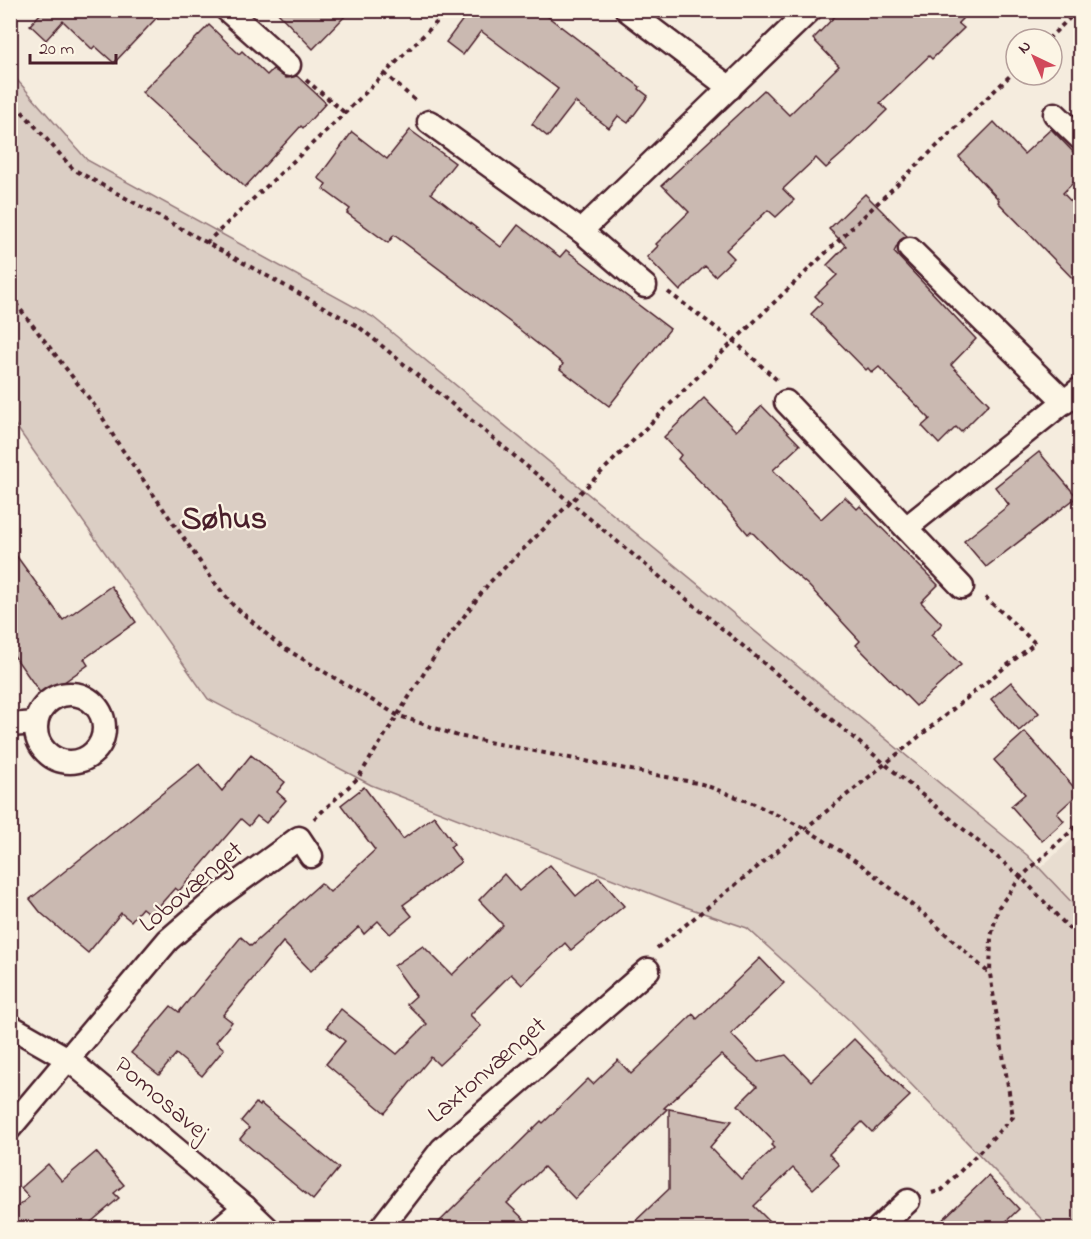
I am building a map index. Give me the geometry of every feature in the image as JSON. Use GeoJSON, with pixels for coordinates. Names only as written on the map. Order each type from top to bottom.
{"type":"FeatureCollection","features":[{"type":"Feature","properties":{"kind":"street"},"geometry":{"type":"LineString","coordinates":[[227,10],[288,65]]}},
{"type":"Feature","properties":{"kind":"street"},"geometry":{"type":"LineString","coordinates":[[627,10],[730,88]]}},
{"type":"Feature","properties":{"kind":"street"},"geometry":{"type":"LineString","coordinates":[[581,231],[810,10]]}},
{"type":"Feature","properties":{"kind":"street"},"geometry":{"type":"LineString","coordinates":[[1055,114],[1080,138]]}},
{"type":"Feature","properties":{"kind":"street"},"geometry":{"type":"LineString","coordinates":[[429,122],[581,231],[645,286]]}},
{"type":"Feature","properties":{"kind":"street"},"geometry":{"type":"LineString","coordinates":[[906,528],[1073,395],[910,249]]}},
{"type":"Feature","properties":{"kind":"street"},"geometry":{"type":"LineString","coordinates":[[786,402],[962,587]]}},
{"type":"Feature","properties":{"kind":"street"},"geometry":{"type":"LineString","coordinates":[[10,725],[36,723]]}},
{"type":"Feature","properties":{"kind":"street","name":"Lobovænget"},"geometry":{"type":"LineString","coordinates":[[10,1128],[168,940],[218,897],[305,847]]}},
{"type":"Feature","properties":{"kind":"street","name":"Laxtonvænget"},"geometry":{"type":"LineString","coordinates":[[381,1228],[442,1149],[648,970]]}},
{"type":"Feature","properties":{"kind":"street","name":"Pomosavej"},"geometry":{"type":"LineString","coordinates":[[10,1026],[68,1059],[246,1207],[267,1228]]}},
{"type":"Feature","properties":{"kind":"street"},"geometry":{"type":"LineString","coordinates":[[879,1228],[908,1201]]}},
{"type":"Feature","properties":{"kind":"street"},"geometry":{"type":"LineString","coordinates":[[220,1228],[246,1207]]}},
{"type":"Feature","properties":{"kind":"path"},"geometry":{"type":"LineString","coordinates":[[206,243],[345,113],[449,10]]}},
{"type":"Feature","properties":{"kind":"path"},"geometry":{"type":"LineString","coordinates":[[1060,27],[1078,10]]}},
{"type":"Feature","properties":{"kind":"path"},"geometry":{"type":"LineString","coordinates":[[288,65],[345,113]]}},
{"type":"Feature","properties":{"kind":"path"},"geometry":{"type":"LineString","coordinates":[[384,73],[425,109],[429,122]]}},
{"type":"Feature","properties":{"kind":"path"},"geometry":{"type":"LineString","coordinates":[[305,847],[312,820],[358,778],[438,651],[489,583],[734,340],[1004,81]]}},
{"type":"Feature","properties":{"kind":"path"},"geometry":{"type":"LineString","coordinates":[[10,98],[73,170],[358,326],[1021,877],[1080,940]]}},
{"type":"Feature","properties":{"kind":"path"},"geometry":{"type":"LineString","coordinates":[[645,286],[666,290],[734,340],[779,382],[786,402]]}},
{"type":"Feature","properties":{"kind":"path"},"geometry":{"type":"LineString","coordinates":[[10,296],[98,410],[117,442],[214,582],[233,605],[279,645],[397,715],[458,736],[702,784],[752,803],[806,829],[859,863],[926,916],[990,974]]}},
{"type":"Feature","properties":{"kind":"path"},"geometry":{"type":"LineString","coordinates":[[648,970],[651,952],[1035,643],[974,586],[962,587]]}},
{"type":"Feature","properties":{"kind":"path"},"geometry":{"type":"LineString","coordinates":[[908,1201],[942,1190],[1013,1117],[990,974],[992,937],[998,908],[1021,877],[1080,823]]}},
{"type":"Feature","properties":{"kind":"shaded area"},"geometry":{"type":"Polygon","coordinates":[[[11,73],[87,160],[373,317],[1027,855],[1080,911],[1080,1228],[1050,1228],[849,1020],[747,928],[680,905],[371,785],[208,699],[11,419],[11,73]]]}},
{"type":"Feature","properties":{"kind":"shaded area"},"geometry":{"type":"Polygon","coordinates":[[[1080,832],[1080,911],[1039,869],[1080,832]]]}},
{"type":"Feature","properties":{"kind":"building"},"geometry":{"type":"Polygon","coordinates":[[[44,10],[164,10],[114,63],[95,46],[92,49],[63,21],[46,40],[30,25],[44,10]]]}},
{"type":"Feature","properties":{"kind":"building"},"geometry":{"type":"Polygon","coordinates":[[[275,10],[351,10],[313,49],[275,10]]]}},
{"type":"Feature","properties":{"kind":"building"},"geometry":{"type":"Polygon","coordinates":[[[454,10],[539,10],[640,87],[639,89],[648,96],[628,123],[618,116],[609,128],[575,102],[548,137],[532,124],[558,89],[481,31],[463,55],[446,42],[464,18],[454,10]]]}},
{"type":"Feature","properties":{"kind":"building"},"geometry":{"type":"Polygon","coordinates":[[[841,10],[971,10],[958,23],[964,28],[932,59],[929,56],[880,103],[887,110],[844,152],[826,168],[816,158],[783,189],[794,200],[776,217],[768,210],[726,250],[734,258],[715,276],[705,266],[680,291],[647,257],[658,246],[656,244],[689,212],[662,185],[764,90],[789,115],[839,66],[813,39],[841,10]]]}},
{"type":"Feature","properties":{"kind":"building"},"geometry":{"type":"Polygon","coordinates":[[[209,25],[239,54],[242,51],[267,75],[273,69],[286,78],[297,76],[326,103],[303,128],[301,126],[245,187],[142,92],[209,25]]]}},
{"type":"Feature","properties":{"kind":"building"},"geometry":{"type":"Polygon","coordinates":[[[994,122],[1024,154],[1051,129],[1080,159],[1080,176],[1063,193],[1080,211],[1080,286],[998,202],[999,200],[959,157],[994,122]]]}},
{"type":"Feature","properties":{"kind":"building"},"geometry":{"type":"Polygon","coordinates":[[[410,130],[455,163],[431,193],[501,247],[518,225],[560,257],[566,250],[670,329],[609,406],[560,369],[563,364],[511,323],[394,235],[388,243],[347,213],[350,209],[323,189],[326,184],[318,178],[352,132],[387,159],[410,130]]]}},
{"type":"Feature","properties":{"kind":"building"},"geometry":{"type":"Polygon","coordinates":[[[865,194],[907,236],[900,240],[894,252],[976,339],[951,365],[989,404],[961,432],[956,427],[939,444],[922,426],[930,419],[879,367],[872,373],[868,368],[866,370],[811,314],[822,303],[815,296],[837,275],[827,265],[846,246],[829,229],[865,194]]]}},
{"type":"Feature","properties":{"kind":"building"},"geometry":{"type":"Polygon","coordinates":[[[704,398],[736,431],[762,406],[800,445],[773,470],[821,519],[845,497],[857,509],[860,506],[938,585],[921,602],[942,624],[931,635],[961,665],[916,706],[856,645],[860,641],[808,585],[781,562],[751,531],[748,534],[678,459],[681,455],[664,437],[704,398]]]}},
{"type":"Feature","properties":{"kind":"building"},"geometry":{"type":"Polygon","coordinates":[[[1039,452],[1077,497],[986,567],[964,541],[1009,505],[995,487],[1039,452]]]}},
{"type":"Feature","properties":{"kind":"building"},"geometry":{"type":"Polygon","coordinates":[[[10,547],[63,620],[111,586],[136,622],[84,659],[88,665],[43,697],[10,650],[10,547]]]}},
{"type":"Feature","properties":{"kind":"building"},"geometry":{"type":"Polygon","coordinates":[[[1011,682],[1039,713],[1019,731],[991,699],[1011,682]]]}},
{"type":"Feature","properties":{"kind":"building"},"geometry":{"type":"Polygon","coordinates":[[[1025,732],[1079,793],[1057,813],[1064,821],[1042,841],[1011,806],[1025,794],[994,760],[1025,732]]]}},
{"type":"Feature","properties":{"kind":"building"},"geometry":{"type":"Polygon","coordinates":[[[251,755],[285,782],[277,792],[286,800],[266,823],[257,816],[249,826],[241,819],[179,891],[175,888],[151,915],[142,908],[131,921],[121,913],[88,953],[41,913],[30,899],[199,764],[222,791],[251,755]]]}},
{"type":"Feature","properties":{"kind":"building"},"geometry":{"type":"Polygon","coordinates":[[[364,787],[403,839],[434,816],[454,844],[450,847],[461,862],[403,905],[412,916],[390,934],[378,921],[364,934],[359,927],[311,971],[283,942],[223,1015],[232,1022],[216,1042],[224,1049],[202,1076],[176,1054],[159,1075],[131,1053],[171,1006],[179,1012],[241,937],[251,946],[321,883],[330,892],[375,850],[341,805],[364,787]]]}},
{"type":"Feature","properties":{"kind":"building"},"geometry":{"type":"Polygon","coordinates":[[[550,865],[576,896],[599,877],[624,906],[571,950],[565,943],[522,985],[511,974],[470,1015],[481,1026],[439,1065],[431,1057],[385,1113],[326,1064],[345,1041],[327,1027],[341,1009],[397,1054],[427,1024],[407,1004],[416,996],[394,966],[423,946],[452,975],[503,925],[479,900],[504,874],[519,891],[550,865]]]}},
{"type":"Feature","properties":{"kind":"building"},"geometry":{"type":"Polygon","coordinates":[[[760,958],[784,983],[731,1034],[758,1062],[786,1055],[811,1081],[854,1039],[910,1096],[872,1132],[862,1122],[829,1154],[839,1165],[813,1189],[793,1168],[754,1206],[776,1228],[628,1228],[669,1189],[669,1109],[732,1121],[710,1147],[741,1179],[774,1148],[771,1145],[774,1142],[738,1105],[757,1086],[721,1055],[664,1108],[667,1109],[575,1199],[544,1167],[507,1203],[533,1228],[433,1228],[541,1121],[543,1123],[588,1079],[593,1084],[618,1060],[631,1074],[693,1014],[697,1019],[760,958]]]}},
{"type":"Feature","properties":{"kind":"building"},"geometry":{"type":"Polygon","coordinates":[[[256,1103],[260,1106],[261,1104],[339,1168],[313,1200],[240,1139],[249,1128],[241,1121],[256,1103]]]}},
{"type":"Feature","properties":{"kind":"building"},"geometry":{"type":"Polygon","coordinates":[[[96,1152],[124,1185],[114,1193],[119,1198],[84,1228],[10,1228],[10,1213],[29,1197],[21,1188],[48,1164],[62,1181],[96,1152]]]}},
{"type":"Feature","properties":{"kind":"building"},"geometry":{"type":"Polygon","coordinates":[[[988,1176],[1019,1209],[999,1228],[934,1228],[988,1176]]]}},
{"type":"Feature","properties":{"kind":"district","name":"Søhus"},"geometry":{"type":"Point","coordinates":[224,520]}}]}
